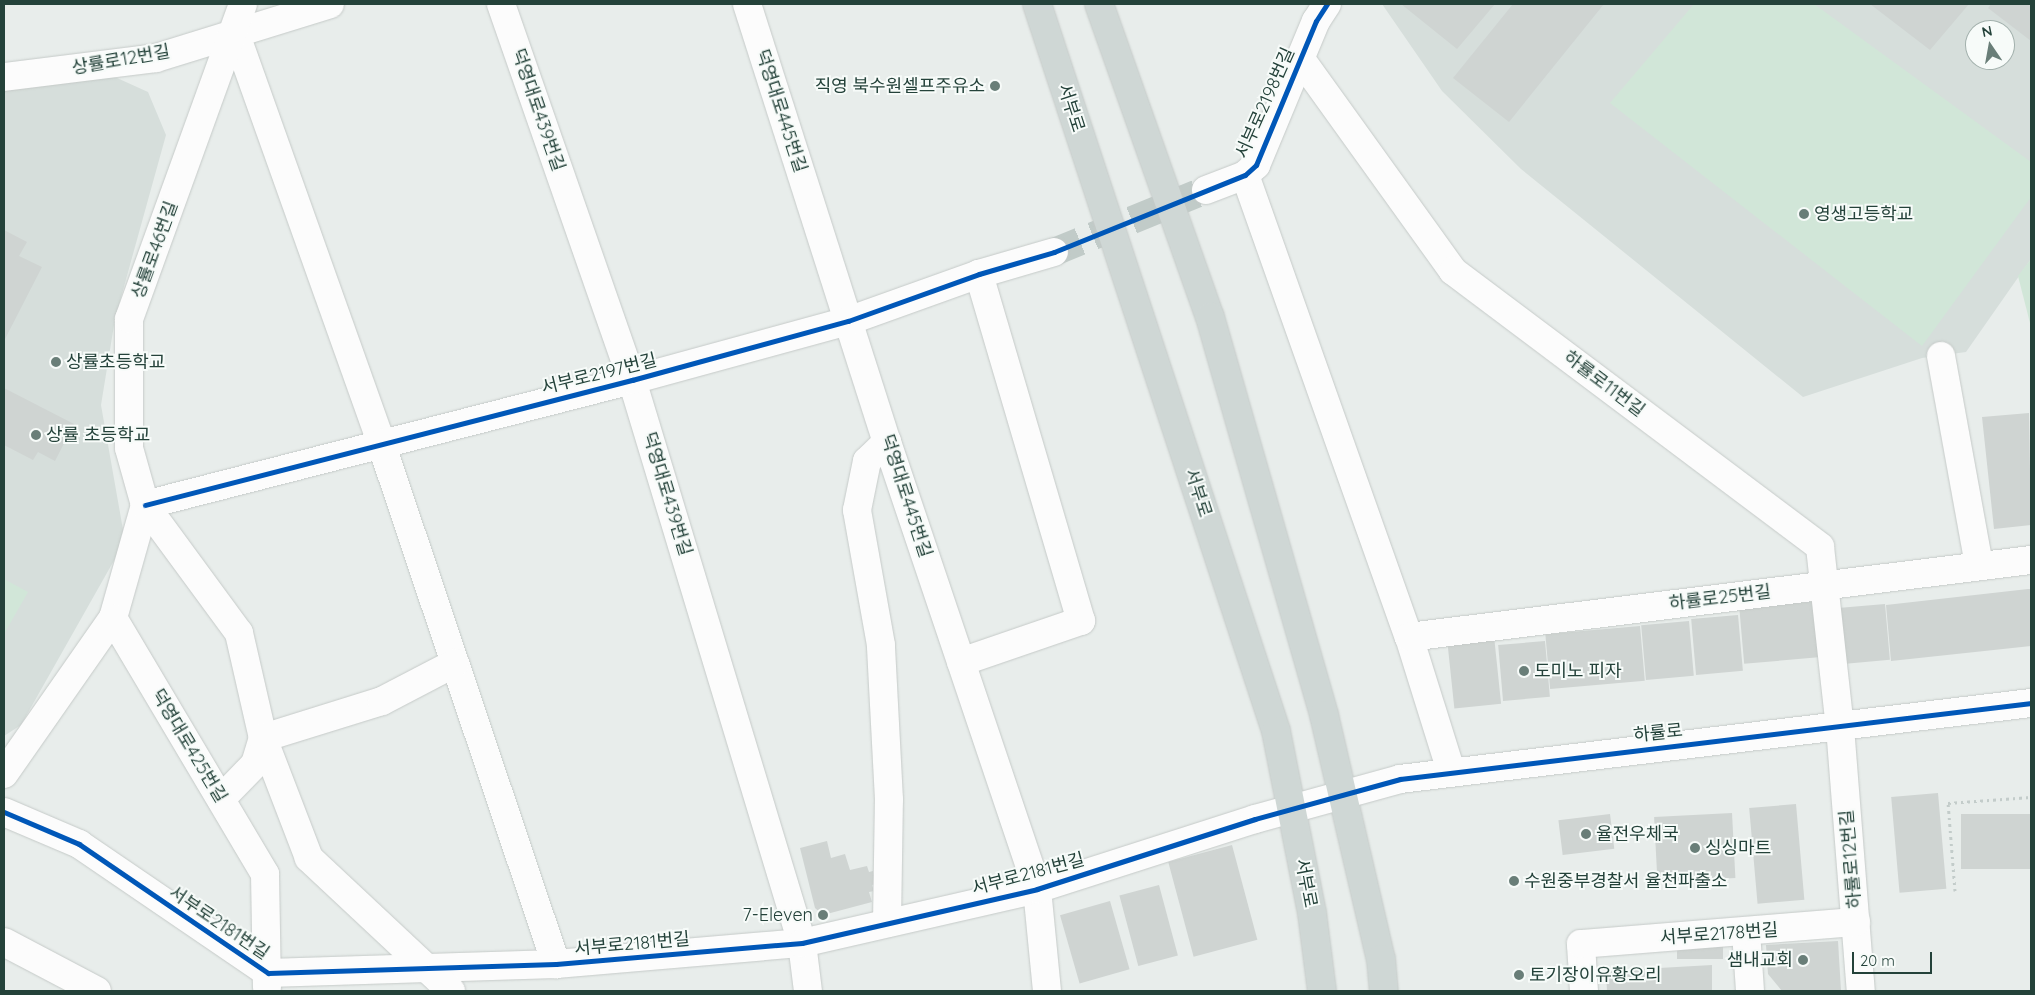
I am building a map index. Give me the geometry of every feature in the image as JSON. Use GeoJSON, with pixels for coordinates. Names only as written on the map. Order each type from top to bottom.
{"type":"FeatureCollection","features":[{"type":"Feature","properties":{"kind":"main road","name":"서부로"},"geometry":{"type":"LineString","coordinates":[[1037,4],[1276,731],[1312,913],[1322,991]]}},
{"type":"Feature","properties":{"kind":"main road"},"geometry":{"type":"LineString","coordinates":[[1099,4],[1210,317],[1324,715],[1381,959],[1384,991]]}},
{"type":"Feature","properties":{"kind":"street","name":"상률로46번길"},"geometry":{"type":"LineString","coordinates":[[145,506],[129,448],[129,320],[235,32],[243,4]]}},
{"type":"Feature","properties":{"kind":"street","name":"상률로12번길"},"geometry":{"type":"LineString","coordinates":[[4,77],[156,58],[330,4]]}},
{"type":"Feature","properties":{"kind":"street","name":"덕영대로439번길"},"geometry":{"type":"LineString","coordinates":[[501,4],[632,380],[802,943],[808,991]]}},
{"type":"Feature","properties":{"kind":"street","name":"덕영대로445번길"},"geometry":{"type":"LineString","coordinates":[[747,4],[887,442],[1037,889],[1047,991]]}},
{"type":"Feature","properties":{"kind":"street","name":"서부로2198번길"},"geometry":{"type":"LineString","coordinates":[[1206,190],[1245,175],[1256,165],[1300,58],[1326,4]]}},
{"type":"Feature","properties":{"kind":"street"},"geometry":{"type":"LineString","coordinates":[[235,32],[381,443],[556,964]]}},
{"type":"Feature","properties":{"kind":"street","name":"하률로11번길"},"geometry":{"type":"LineString","coordinates":[[1300,58],[1454,271],[1820,547],[1840,727]]}},
{"type":"Feature","properties":{"kind":"street"},"geometry":{"type":"LineString","coordinates":[[1245,175],[1409,637],[1450,771]]}},
{"type":"Feature","properties":{"kind":"street","name":"서부로2197번길"},"geometry":{"type":"LineString","coordinates":[[145,506],[381,443],[632,380],[848,320],[979,274],[1054,252]]}},
{"type":"Feature","properties":{"kind":"street"},"geometry":{"type":"LineString","coordinates":[[961,662],[1081,621],[979,274]]}},
{"type":"Feature","properties":{"kind":"street"},"geometry":{"type":"LineString","coordinates":[[1942,356],[1979,566]]}},
{"type":"Feature","properties":{"kind":"street"},"geometry":{"type":"LineString","coordinates":[[887,442],[867,460],[857,510],[880,645],[889,800],[887,923]]}},
{"type":"Feature","properties":{"kind":"street"},"geometry":{"type":"LineString","coordinates":[[4,774],[113,618],[145,506]]}},
{"type":"Feature","properties":{"kind":"street"},"geometry":{"type":"LineString","coordinates":[[145,506],[239,633],[263,738],[309,858],[450,991]]}},
{"type":"Feature","properties":{"kind":"street","name":"하률로25번길"},"geometry":{"type":"LineString","coordinates":[[1409,637],[2031,560]]}},
{"type":"Feature","properties":{"kind":"street","name":"덕영대로425번길"},"geometry":{"type":"LineString","coordinates":[[113,618],[265,874],[268,982]]}},
{"type":"Feature","properties":{"kind":"street"},"geometry":{"type":"LineString","coordinates":[[263,738],[382,701],[455,663]]}},
{"type":"Feature","properties":{"kind":"street","name":"하률로"},"geometry":{"type":"LineString","coordinates":[[1291,809],[1400,779],[1450,771],[1840,727],[2031,703]]}},
{"type":"Feature","properties":{"kind":"street","name":"하률로12번길"},"geometry":{"type":"LineString","coordinates":[[1840,727],[1861,991]]}},
{"type":"Feature","properties":{"kind":"street"},"geometry":{"type":"LineString","coordinates":[[221,799],[254,764],[263,738]]}},
{"type":"Feature","properties":{"kind":"street","name":"서부로2181번길"},"geometry":{"type":"LineString","coordinates":[[4,812],[79,844],[268,982],[426,968],[556,964],[802,943],[1037,889],[1291,809]]}},
{"type":"Feature","properties":{"kind":"street","name":"서부로2178번길"},"geometry":{"type":"LineString","coordinates":[[1584,991],[1581,944],[1856,922]]}},
{"type":"Feature","properties":{"kind":"street"},"geometry":{"type":"LineString","coordinates":[[1746,932],[1750,991]]}},
{"type":"Feature","properties":{"kind":"street"},"geometry":{"type":"LineString","coordinates":[[4,942],[97,991]]}},
{"type":"Feature","properties":{"kind":"path"},"geometry":{"type":"LineString","coordinates":[[1955,891],[1948,803],[2031,797]]}},
{"type":"Feature","properties":{"kind":"shaded area","name":"영생고등학교"},"geometry":{"type":"Polygon","coordinates":[[[1382,4],[2031,4],[2031,259],[1966,352],[1922,358],[1803,397],[1521,169],[1442,91],[1382,4]]]}},
{"type":"Feature","properties":{"kind":"shaded area","name":"상률초등학교"},"geometry":{"type":"Polygon","coordinates":[[[106,73],[148,92],[166,135],[115,319],[101,405],[125,541],[21,725],[4,736],[4,87],[106,73]]]}},
{"type":"Feature","properties":{"kind":"green space"},"geometry":{"type":"Polygon","coordinates":[[[1694,4],[1814,4],[2031,162],[2031,197],[1922,346],[1610,103],[1694,4]]]}},
{"type":"Feature","properties":{"kind":"green space"},"geometry":{"type":"Polygon","coordinates":[[[2031,259],[2031,327],[2018,276],[2031,259]]]}},
{"type":"Feature","properties":{"kind":"green space"},"geometry":{"type":"Polygon","coordinates":[[[4,579],[28,592],[4,634],[4,579]]]}},
{"type":"Feature","properties":{"kind":"building"},"geometry":{"type":"Polygon","coordinates":[[[1401,4],[1495,4],[1457,49],[1401,4]]]}},
{"type":"Feature","properties":{"kind":"building"},"geometry":{"type":"Polygon","coordinates":[[[1513,4],[1604,4],[1509,122],[1453,78],[1513,4]]]}},
{"type":"Feature","properties":{"kind":"building"},"geometry":{"type":"Polygon","coordinates":[[[1870,4],[1969,4],[1930,50],[1870,4]]]}},
{"type":"Feature","properties":{"kind":"building"},"geometry":{"type":"Polygon","coordinates":[[[1991,4],[2031,4],[2031,41],[2015,29],[2015,20],[2004,20],[1988,8],[1991,4]]]}},
{"type":"Feature","properties":{"kind":"building"},"geometry":{"type":"Polygon","coordinates":[[[4,230],[27,242],[19,256],[42,267],[4,341],[4,230]]]}},
{"type":"Feature","properties":{"kind":"building","name":"상률 초등학교"},"geometry":{"type":"Polygon","coordinates":[[[4,388],[74,424],[55,461],[38,452],[33,460],[4,445],[4,388]]]}},
{"type":"Feature","properties":{"kind":"building"},"geometry":{"type":"Polygon","coordinates":[[[2029,413],[2031,525],[1994,529],[1982,417],[2029,413]]]}},
{"type":"Feature","properties":{"kind":"building"},"geometry":{"type":"Polygon","coordinates":[[[2031,589],[2031,646],[1891,661],[1886,605],[2031,589]]]}},
{"type":"Feature","properties":{"kind":"building"},"geometry":{"type":"Polygon","coordinates":[[[1819,601],[1824,657],[1744,664],[1739,608],[1819,601]]]}},
{"type":"Feature","properties":{"kind":"building"},"geometry":{"type":"Polygon","coordinates":[[[1885,604],[1890,660],[1843,664],[1838,608],[1885,604]]]}},
{"type":"Feature","properties":{"kind":"building"},"geometry":{"type":"Polygon","coordinates":[[[1738,615],[1743,671],[1696,675],[1691,619],[1738,615]]]}},
{"type":"Feature","properties":{"kind":"building"},"geometry":{"type":"Polygon","coordinates":[[[1689,621],[1694,676],[1646,680],[1641,625],[1689,621]]]}},
{"type":"Feature","properties":{"kind":"building"},"geometry":{"type":"Polygon","coordinates":[[[1640,626],[1645,681],[1550,689],[1545,634],[1640,626]]]}},
{"type":"Feature","properties":{"kind":"building"},"geometry":{"type":"Polygon","coordinates":[[[1494,636],[1501,704],[1454,709],[1447,641],[1494,636]]]}},
{"type":"Feature","properties":{"kind":"building","name":"도미노 피자"},"geometry":{"type":"Polygon","coordinates":[[[1545,641],[1550,697],[1503,701],[1498,645],[1545,641]]]}},
{"type":"Feature","properties":{"kind":"building"},"geometry":{"type":"Polygon","coordinates":[[[1938,793],[1946,889],[1900,893],[1891,797],[1938,793]]]}},
{"type":"Feature","properties":{"kind":"building"},"geometry":{"type":"Polygon","coordinates":[[[1796,804],[1804,900],[1758,904],[1749,808],[1796,804]]]}},
{"type":"Feature","properties":{"kind":"building","name":"싱싱마트"},"geometry":{"type":"Polygon","coordinates":[[[1732,813],[1735,878],[1658,882],[1654,817],[1732,813]]]}},
{"type":"Feature","properties":{"kind":"building","name":"율전우체국"},"geometry":{"type":"Polygon","coordinates":[[[1610,814],[1614,849],[1563,855],[1558,820],[1610,814]]]}},
{"type":"Feature","properties":{"kind":"building"},"geometry":{"type":"Polygon","coordinates":[[[1961,814],[2031,814],[2031,869],[1961,869],[1961,814]]]}},
{"type":"Feature","properties":{"kind":"building"},"geometry":{"type":"Polygon","coordinates":[[[827,841],[831,858],[845,854],[850,870],[867,866],[869,872],[873,871],[876,884],[872,885],[874,891],[869,892],[872,902],[823,915],[815,908],[800,848],[827,841]]]}},
{"type":"Feature","properties":{"kind":"building"},"geometry":{"type":"Polygon","coordinates":[[[1232,845],[1257,940],[1194,957],[1168,862],[1232,845]]]}},
{"type":"Feature","properties":{"kind":"building"},"geometry":{"type":"Polygon","coordinates":[[[1159,885],[1178,956],[1138,966],[1119,896],[1159,885]]]}},
{"type":"Feature","properties":{"kind":"building"},"geometry":{"type":"Polygon","coordinates":[[[1110,901],[1130,969],[1080,984],[1060,915],[1110,901]]]}},
{"type":"Feature","properties":{"kind":"building"},"geometry":{"type":"Polygon","coordinates":[[[1677,937],[1723,937],[1723,959],[1677,959],[1677,937]]]}},
{"type":"Feature","properties":{"kind":"building","name":"샘내교회"},"geometry":{"type":"Polygon","coordinates":[[[1838,941],[1841,991],[1782,991],[1768,974],[1766,945],[1838,941]]]}},
{"type":"Feature","properties":{"kind":"building"},"geometry":{"type":"Polygon","coordinates":[[[1712,965],[1712,991],[1607,991],[1606,971],[1712,965]]]}},
{"type":"Feature","properties":{"kind":"tunnel"},"geometry":{"type":"LineString","coordinates":[[1054,252],[1206,190]]}},
{"type":"Feature","properties":{"kind":"cycle path"},"geometry":{"type":"LineString","coordinates":[[145,505],[632,380],[848,321],[979,274],[1054,252],[1245,175],[1256,165],[1316,21],[1327,4]]}},
{"type":"Feature","properties":{"kind":"cycle path"},"geometry":{"type":"LineString","coordinates":[[4,812],[79,844],[268,973],[556,964],[802,943],[1037,889],[1255,819],[1400,779],[2031,703]]}},
{"type":"Feature","properties":{"kind":"place","name":"직영 북수원셀프주유소"},"geometry":{"type":"Point","coordinates":[995,86]}},
{"type":"Feature","properties":{"kind":"place","name":"영생고등학교"},"geometry":{"type":"Point","coordinates":[1804,214]}},
{"type":"Feature","properties":{"kind":"place","name":"상률초등학교"},"geometry":{"type":"Point","coordinates":[56,362]}},
{"type":"Feature","properties":{"kind":"place","name":"상률 초등학교"},"geometry":{"type":"Point","coordinates":[36,435]}},
{"type":"Feature","properties":{"kind":"place","name":"도미노 피자"},"geometry":{"type":"Point","coordinates":[1524,671]}},
{"type":"Feature","properties":{"kind":"place","name":"율전우체국"},"geometry":{"type":"Point","coordinates":[1586,834]}},
{"type":"Feature","properties":{"kind":"place","name":"싱싱마트"},"geometry":{"type":"Point","coordinates":[1695,848]}},
{"type":"Feature","properties":{"kind":"place","name":"수원중부경찰서 율천파출소"},"geometry":{"type":"Point","coordinates":[1514,881]}},
{"type":"Feature","properties":{"kind":"place","name":"7-Eleven"},"geometry":{"type":"Point","coordinates":[823,915]}},
{"type":"Feature","properties":{"kind":"place","name":"샘내교회"},"geometry":{"type":"Point","coordinates":[1803,960]}},
{"type":"Feature","properties":{"kind":"place","name":"토기장이유황오리"},"geometry":{"type":"Point","coordinates":[1519,975]}}]}
